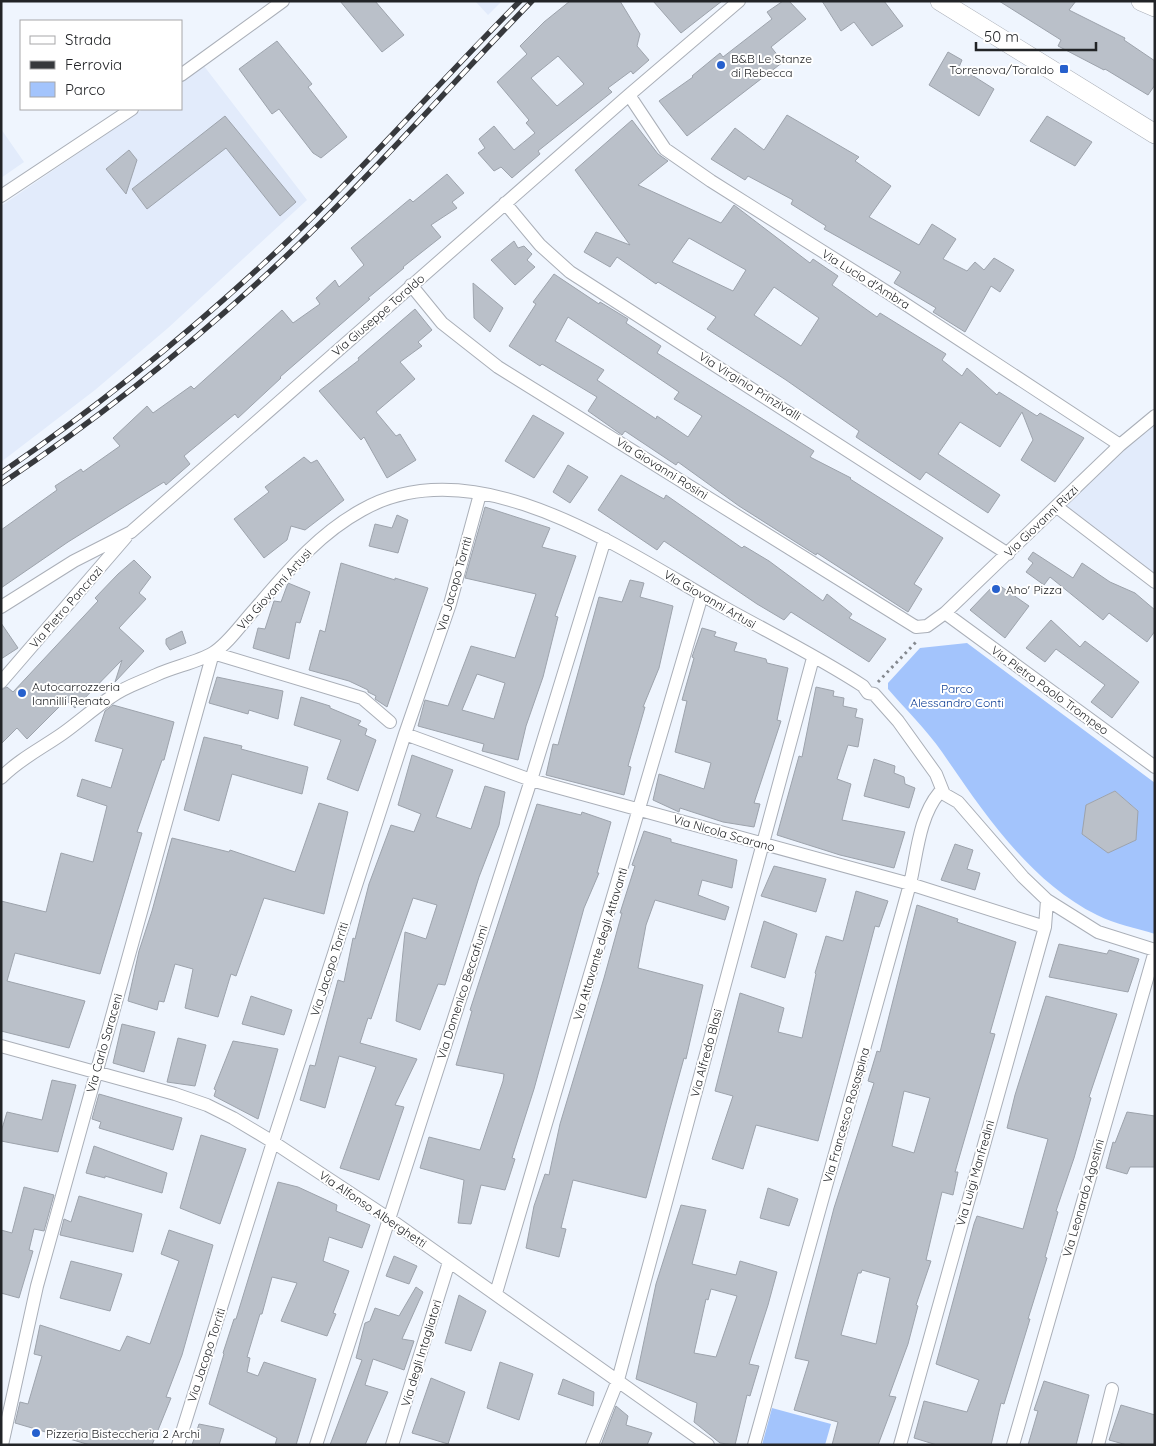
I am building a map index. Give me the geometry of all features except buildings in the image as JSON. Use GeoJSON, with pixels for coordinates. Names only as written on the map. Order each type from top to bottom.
{"type":"FeatureCollection","features":[{"type":"Feature","properties":{"kind":"street"},"geometry":{"type":"LineString","coordinates":[[182,74],[283,1]]}},
{"type":"Feature","properties":{"kind":"street","name":"Via Giuseppe Toraldo"},"geometry":{"type":"LineString","coordinates":[[1,607],[74,561],[131,532],[628,95],[739,1]]}},
{"type":"Feature","properties":{"kind":"street"},"geometry":{"type":"LineString","coordinates":[[940,1],[1155,134]]}},
{"type":"Feature","properties":{"kind":"street"},"geometry":{"type":"LineString","coordinates":[[1140,1],[1155,7]]}},
{"type":"Feature","properties":{"kind":"street","name":"Via Lucio d'Ambra"},"geometry":{"type":"LineString","coordinates":[[628,95],[665,149],[711,181],[887,292],[1120,446]]}},
{"type":"Feature","properties":{"kind":"street"},"geometry":{"type":"LineString","coordinates":[[1,196],[130,110]]}},
{"type":"Feature","properties":{"kind":"street","name":"Via Virginio Prinzivalli"},"geometry":{"type":"LineString","coordinates":[[505,204],[540,245],[570,272],[1008,554]]}},
{"type":"Feature","properties":{"kind":"street","name":"Via Giovanni Rosini"},"geometry":{"type":"LineString","coordinates":[[411,285],[442,323],[498,367],[686,482],[908,624],[916,627],[936,620]]}},
{"type":"Feature","properties":{"kind":"street","name":"Via Giovanni Rizzi"},"geometry":{"type":"LineString","coordinates":[[936,620],[1008,554],[1120,446],[1155,416]]}},
{"type":"Feature","properties":{"kind":"street","name":"Via Giovanni Artusi"},"geometry":{"type":"LineString","coordinates":[[1,778],[11,768],[65,732],[113,695],[170,668],[213,653],[235,631],[298,559],[328,533],[362,509],[394,496],[419,491],[454,490],[539,508],[605,539],[864,686],[868,694],[874,694],[898,721],[936,774],[944,794],[958,802],[1023,876],[1047,900],[1098,932],[1155,951]]}},
{"type":"Feature","properties":{"kind":"street","name":"Via Jacopo Torriti"},"geometry":{"type":"LineString","coordinates":[[178,1445],[273,1142],[405,734],[450,604],[480,494]]}},
{"type":"Feature","properties":{"kind":"street"},"geometry":{"type":"LineString","coordinates":[[1057,507],[1155,582]]}},
{"type":"Feature","properties":{"kind":"street","name":"Via Pietro Pancrazi"},"geometry":{"type":"LineString","coordinates":[[1,682],[131,532]]}},
{"type":"Feature","properties":{"kind":"street","name":"Via Domenico Beccafumi"},"geometry":{"type":"LineString","coordinates":[[316,1445],[531,780],[605,539]]}},
{"type":"Feature","properties":{"kind":"street","name":"Via Attavante degli Attavanti"},"geometry":{"type":"LineString","coordinates":[[496,1293],[641,809],[702,595]]}},
{"type":"Feature","properties":{"kind":"street","name":"Via Pietro Paolo Trompeo"},"geometry":{"type":"LineString","coordinates":[[936,620],[1155,767]]}},
{"type":"Feature","properties":{"kind":"street"},"geometry":{"type":"LineString","coordinates":[[213,653],[362,698],[390,722]]}},
{"type":"Feature","properties":{"kind":"street","name":"Via Carlo Saraceni"},"geometry":{"type":"LineString","coordinates":[[3,1440],[37,1286],[213,653]]}},
{"type":"Feature","properties":{"kind":"street","name":"Via Alfredo Blasi"},"geometry":{"type":"LineString","coordinates":[[592,1445],[618,1380],[813,658]]}},
{"type":"Feature","properties":{"kind":"street","name":"Via Nicola Scarano"},"geometry":{"type":"LineString","coordinates":[[405,734],[531,780],[910,884],[1045,928]]}},
{"type":"Feature","properties":{"kind":"street","name":"Via Francesco Rosaspina"},"geometry":{"type":"LineString","coordinates":[[754,1445],[910,884],[927,810],[939,793],[944,794]]}},
{"type":"Feature","properties":{"kind":"street","name":"Via Luigi Manfredini"},"geometry":{"type":"LineString","coordinates":[[900,1445],[1045,928],[1047,900]]}},
{"type":"Feature","properties":{"kind":"street","name":"Via Leonardo Agostini"},"geometry":{"type":"LineString","coordinates":[[1013,1445],[1155,951]]}},
{"type":"Feature","properties":{"kind":"street","name":"Via Alfonso Alberghetti"},"geometry":{"type":"LineString","coordinates":[[1,1046],[207,1105],[273,1142],[388,1218],[496,1293],[708,1445]]}},
{"type":"Feature","properties":{"kind":"street","name":"Via degli Intagliatori"},"geometry":{"type":"LineString","coordinates":[[392,1445],[450,1262]]}},
{"type":"Feature","properties":{"kind":"street"},"geometry":{"type":"LineString","coordinates":[[1098,1445],[1112,1389]]}},
{"type":"Feature","properties":{"kind":"path"},"geometry":{"type":"LineString","coordinates":[[868,694],[936,620]]}},
{"type":"Feature","properties":{"kind":"shaded area"},"geometry":{"type":"Polygon","coordinates":[[[475,1],[502,1],[488,15],[475,1]]]}},
{"type":"Feature","properties":{"kind":"shaded area"},"geometry":{"type":"Polygon","coordinates":[[[204,66],[307,200],[168,328],[95,390],[1,462],[1,206],[142,110],[182,110],[182,81],[204,66]]]}},
{"type":"Feature","properties":{"kind":"shaded area"},"geometry":{"type":"Polygon","coordinates":[[[1,129],[24,162],[1,178],[1,129]]]}},
{"type":"Feature","properties":{"kind":"shaded area"},"geometry":{"type":"Polygon","coordinates":[[[1155,418],[1155,582],[1057,507],[1155,418]]]}},
{"type":"Feature","properties":{"kind":"green space","name":"Parco Alessandro Conti"},"geometry":{"type":"Polygon","coordinates":[[[967,643],[1155,783],[1155,934],[1104,918],[1073,901],[1029,865],[1010,844],[923,727],[888,689],[888,683],[920,648],[967,643]],[[1115,791],[1086,805],[1138,811],[1115,791]]]}},
{"type":"Feature","properties":{"kind":"green space"},"geometry":{"type":"Polygon","coordinates":[[[772,1408],[831,1424],[825,1445],[762,1445],[772,1408]]]}},
{"type":"Feature","properties":{"kind":"railway"},"geometry":{"type":"LineString","coordinates":[[1,473],[78,418],[152,360],[260,267],[351,178],[520,1]]}},
{"type":"Feature","properties":{"kind":"railway"},"geometry":{"type":"LineString","coordinates":[[1,484],[119,399],[194,339],[266,275],[360,183],[532,1]]}},
{"type":"Feature","properties":{"kind":"place","name":"B&B Le Stanze di Rebecca"},"geometry":{"type":"Point","coordinates":[721,65]}},
{"type":"Feature","properties":{"kind":"place","name":"Torrenova/Toraldo"},"geometry":{"type":"Point","coordinates":[1064,69]}},
{"type":"Feature","properties":{"kind":"place","name":"Aho' Pizza"},"geometry":{"type":"Point","coordinates":[996,589]}},
{"type":"Feature","properties":{"kind":"place","name":"Autocarrozzeria Iannilli Renato"},"geometry":{"type":"Point","coordinates":[22,693]}},
{"type":"Feature","properties":{"kind":"place","name":"Pizzeria Bisteccheria 2 Archi"},"geometry":{"type":"Point","coordinates":[36,1433]}}]}
